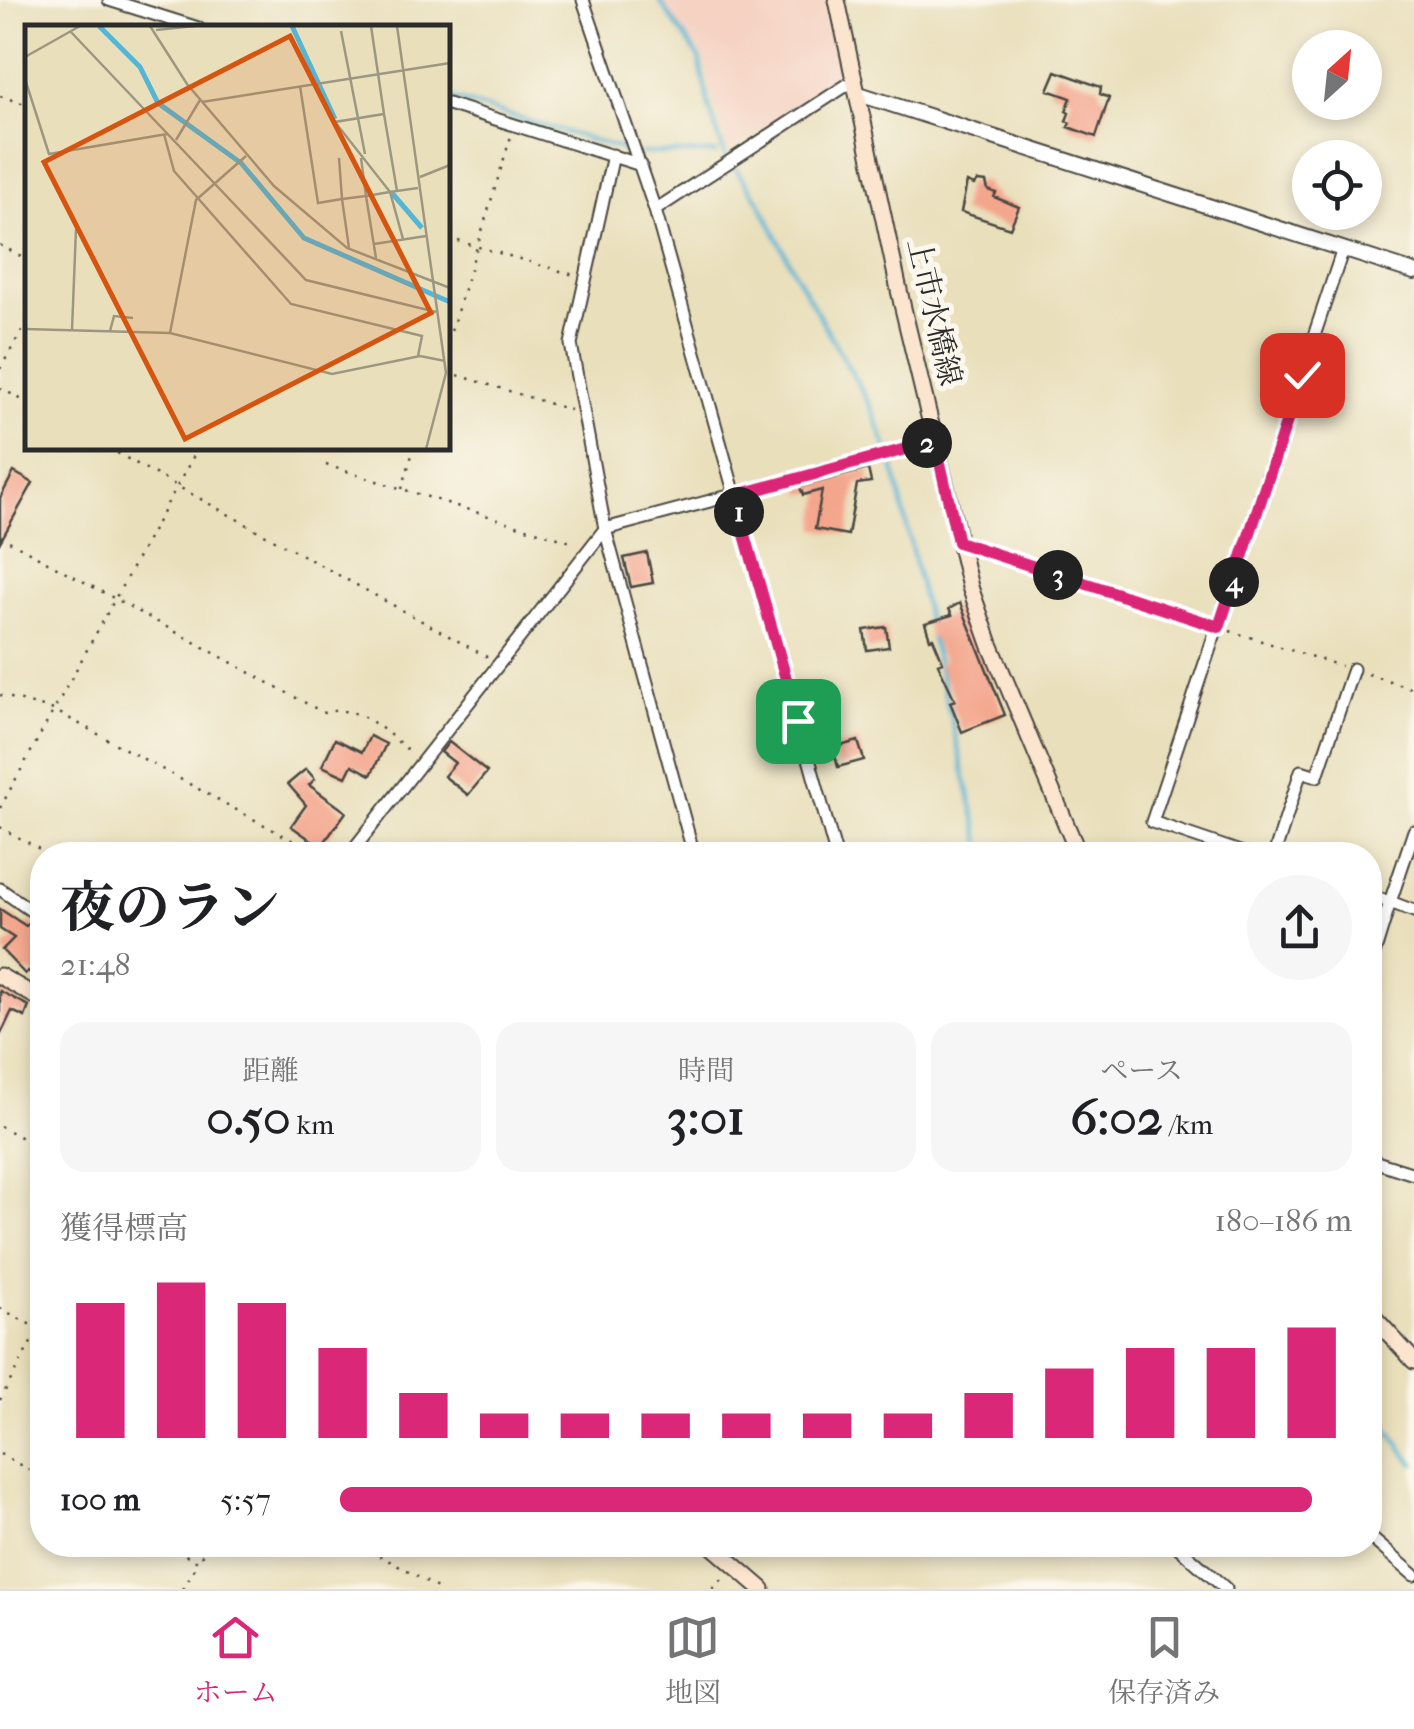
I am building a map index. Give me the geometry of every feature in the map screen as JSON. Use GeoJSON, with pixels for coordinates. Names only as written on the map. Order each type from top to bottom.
{"type":"FeatureCollection","features":[{"type":"Feature","properties":{"kind":"main road","name":"上市水橋線"},"geometry":{"type":"LineString","coordinates":[[837,0],[958,542],[990,644],[1074,842]]}},
{"type":"Feature","properties":{"kind":"main road"},"geometry":{"type":"LineString","coordinates":[[0,976],[30,993]]}},
{"type":"Feature","properties":{"kind":"main road"},"geometry":{"type":"LineString","coordinates":[[1382,1325],[1414,1360]]}},
{"type":"Feature","properties":{"kind":"main road"},"geometry":{"type":"LineString","coordinates":[[725,1557],[762,1589]]}},
{"type":"Feature","properties":{"kind":"street"},"geometry":{"type":"LineString","coordinates":[[109,0],[188,25]]}},
{"type":"Feature","properties":{"kind":"street"},"geometry":{"type":"LineString","coordinates":[[583,0],[655,210],[832,842]]}},
{"type":"Feature","properties":{"kind":"street"},"geometry":{"type":"LineString","coordinates":[[655,210],[856,88],[1414,272]]}},
{"type":"Feature","properties":{"kind":"street"},"geometry":{"type":"LineString","coordinates":[[450,105],[641,165]]}},
{"type":"Feature","properties":{"kind":"street"},"geometry":{"type":"LineString","coordinates":[[614,155],[571,344],[605,530],[690,842]]}},
{"type":"Feature","properties":{"kind":"street"},"geometry":{"type":"LineString","coordinates":[[1211,842],[1152,822],[1343,249]]}},
{"type":"Feature","properties":{"kind":"street"},"geometry":{"type":"LineString","coordinates":[[359,842],[605,530],[935,441]]}},
{"type":"Feature","properties":{"kind":"street"},"geometry":{"type":"LineString","coordinates":[[1278,842],[1301,771],[1316,776],[1353,669]]}},
{"type":"Feature","properties":{"kind":"street"},"geometry":{"type":"LineString","coordinates":[[1382,928],[1414,831]]}},
{"type":"Feature","properties":{"kind":"street"},"geometry":{"type":"LineString","coordinates":[[0,888],[30,909]]}},
{"type":"Feature","properties":{"kind":"street"},"geometry":{"type":"LineString","coordinates":[[1382,900],[1414,911]]}},
{"type":"Feature","properties":{"kind":"street"},"geometry":{"type":"LineString","coordinates":[[1382,1164],[1414,1174]]}},
{"type":"Feature","properties":{"kind":"street"},"geometry":{"type":"LineString","coordinates":[[1382,1548],[1414,1576]]}},
{"type":"Feature","properties":{"kind":"street"},"geometry":{"type":"LineString","coordinates":[[1190,1557],[1226,1589]]}},
{"type":"Feature","properties":{"kind":"path"},"geometry":{"type":"LineString","coordinates":[[0,96],[25,104]]}},
{"type":"Feature","properties":{"kind":"path"},"geometry":{"type":"LineString","coordinates":[[450,335],[514,125]]}},
{"type":"Feature","properties":{"kind":"path"},"geometry":{"type":"LineString","coordinates":[[450,239],[585,278]]}},
{"type":"Feature","properties":{"kind":"path"},"geometry":{"type":"LineString","coordinates":[[0,245],[25,258]]}},
{"type":"Feature","properties":{"kind":"path"},"geometry":{"type":"LineString","coordinates":[[0,370],[25,325]]}},
{"type":"Feature","properties":{"kind":"path"},"geometry":{"type":"LineString","coordinates":[[450,373],[584,414]]}},
{"type":"Feature","properties":{"kind":"path"},"geometry":{"type":"LineString","coordinates":[[0,388],[25,401]]}},
{"type":"Feature","properties":{"kind":"path"},"geometry":{"type":"LineString","coordinates":[[112,450],[499,663]]}},
{"type":"Feature","properties":{"kind":"path"},"geometry":{"type":"LineString","coordinates":[[0,808],[197,450]]}},
{"type":"Feature","properties":{"kind":"path"},"geometry":{"type":"LineString","coordinates":[[402,489],[413,450]]}},
{"type":"Feature","properties":{"kind":"path"},"geometry":{"type":"LineString","coordinates":[[326,466],[590,548]]}},
{"type":"Feature","properties":{"kind":"path"},"geometry":{"type":"LineString","coordinates":[[0,536],[324,713],[340,708],[363,716],[423,762]]}},
{"type":"Feature","properties":{"kind":"path"},"geometry":{"type":"LineString","coordinates":[[958,542],[1414,689]]}},
{"type":"Feature","properties":{"kind":"path"},"geometry":{"type":"LineString","coordinates":[[0,695],[54,710],[295,842]]}},
{"type":"Feature","properties":{"kind":"path"},"geometry":{"type":"LineString","coordinates":[[0,827],[30,844]]}},
{"type":"Feature","properties":{"kind":"path"},"geometry":{"type":"LineString","coordinates":[[0,1126],[30,1142]]}},
{"type":"Feature","properties":{"kind":"path"},"geometry":{"type":"LineString","coordinates":[[0,1308],[30,1324]]}},
{"type":"Feature","properties":{"kind":"path"},"geometry":{"type":"LineString","coordinates":[[0,1400],[30,1348]]}},
{"type":"Feature","properties":{"kind":"path"},"geometry":{"type":"LineString","coordinates":[[0,1454],[30,1470]]}},
{"type":"Feature","properties":{"kind":"path"},"geometry":{"type":"LineString","coordinates":[[189,1557],[198,1562]]}},
{"type":"Feature","properties":{"kind":"path"},"geometry":{"type":"LineString","coordinates":[[183,1589],[201,1557]]}},
{"type":"Feature","properties":{"kind":"path"},"geometry":{"type":"LineString","coordinates":[[382,1557],[438,1589]]}},
{"type":"Feature","properties":{"kind":"shaded area"},"geometry":{"type":"Polygon","coordinates":[[[664,0],[826,0],[841,79],[728,152],[702,56],[664,6],[664,0]]]}},
{"type":"Feature","properties":{"kind":"building"},"geometry":{"type":"Polygon","coordinates":[[[1056,71],[1101,87],[1100,94],[1109,98],[1096,137],[1068,127],[1066,111],[1071,98],[1048,90],[1056,71]]]}},
{"type":"Feature","properties":{"kind":"building"},"geometry":{"type":"Polygon","coordinates":[[[967,182],[974,185],[986,182],[988,190],[996,193],[994,197],[1019,207],[1010,228],[961,212],[967,182]]]}},
{"type":"Feature","properties":{"kind":"building"},"geometry":{"type":"Polygon","coordinates":[[[868,469],[871,482],[857,484],[848,535],[815,529],[822,490],[803,495],[800,487],[868,469]]]}},
{"type":"Feature","properties":{"kind":"building"},"geometry":{"type":"Polygon","coordinates":[[[14,472],[33,483],[0,542],[0,498],[14,472]]]}},
{"type":"Feature","properties":{"kind":"building"},"geometry":{"type":"Polygon","coordinates":[[[647,553],[653,583],[631,587],[624,558],[647,553]]]}},
{"type":"Feature","properties":{"kind":"building"},"geometry":{"type":"Polygon","coordinates":[[[960,603],[1005,715],[962,732],[950,702],[955,700],[938,664],[943,662],[925,623],[952,615],[949,609],[960,603]]]}},
{"type":"Feature","properties":{"kind":"building"},"geometry":{"type":"Polygon","coordinates":[[[886,627],[889,647],[867,650],[864,630],[886,627]]]}},
{"type":"Feature","properties":{"kind":"building"},"geometry":{"type":"Polygon","coordinates":[[[370,736],[386,744],[371,775],[352,765],[346,777],[322,766],[335,739],[362,752],[370,736]]]}},
{"type":"Feature","properties":{"kind":"building"},"geometry":{"type":"Polygon","coordinates":[[[858,741],[864,760],[838,767],[833,748],[858,741]]]}},
{"type":"Feature","properties":{"kind":"building"},"geometry":{"type":"Polygon","coordinates":[[[449,742],[487,772],[468,795],[444,776],[455,763],[441,752],[449,742]]]}},
{"type":"Feature","properties":{"kind":"building"},"geometry":{"type":"Polygon","coordinates":[[[306,769],[315,779],[309,785],[346,812],[325,842],[314,842],[291,826],[306,805],[288,784],[306,769]]]}},
{"type":"Feature","properties":{"kind":"building"},"geometry":{"type":"Polygon","coordinates":[[[0,909],[26,926],[30,923],[30,972],[25,974],[2,950],[14,938],[0,929],[0,909]]]}},
{"type":"Feature","properties":{"kind":"building"},"geometry":{"type":"Polygon","coordinates":[[[0,991],[29,1006],[25,1017],[12,1011],[0,1036],[0,991]]]}},
{"type":"Feature","properties":{"kind":"waterway"},"geometry":{"type":"LineString","coordinates":[[128,0],[208,25]]}},
{"type":"Feature","properties":{"kind":"waterway"},"geometry":{"type":"LineString","coordinates":[[659,0],[699,58],[724,153],[759,201],[871,407],[893,464],[929,627]]}},
{"type":"Feature","properties":{"kind":"waterway"},"geometry":{"type":"LineString","coordinates":[[450,98],[632,152]]}},
{"type":"Feature","properties":{"kind":"waterway"},"geometry":{"type":"LineString","coordinates":[[641,153],[716,153]]}},
{"type":"Feature","properties":{"kind":"waterway"},"geometry":{"type":"LineString","coordinates":[[931,636],[981,842]]}},
{"type":"Feature","properties":{"kind":"waterway"},"geometry":{"type":"LineString","coordinates":[[1382,1422],[1414,1464]]}},
{"type":"Feature","properties":{"kind":"route"},"geometry":{"type":"LineString","coordinates":[[798,721],[734,496],[935,441],[958,542],[1219,627],[1302,375]]}}]}
